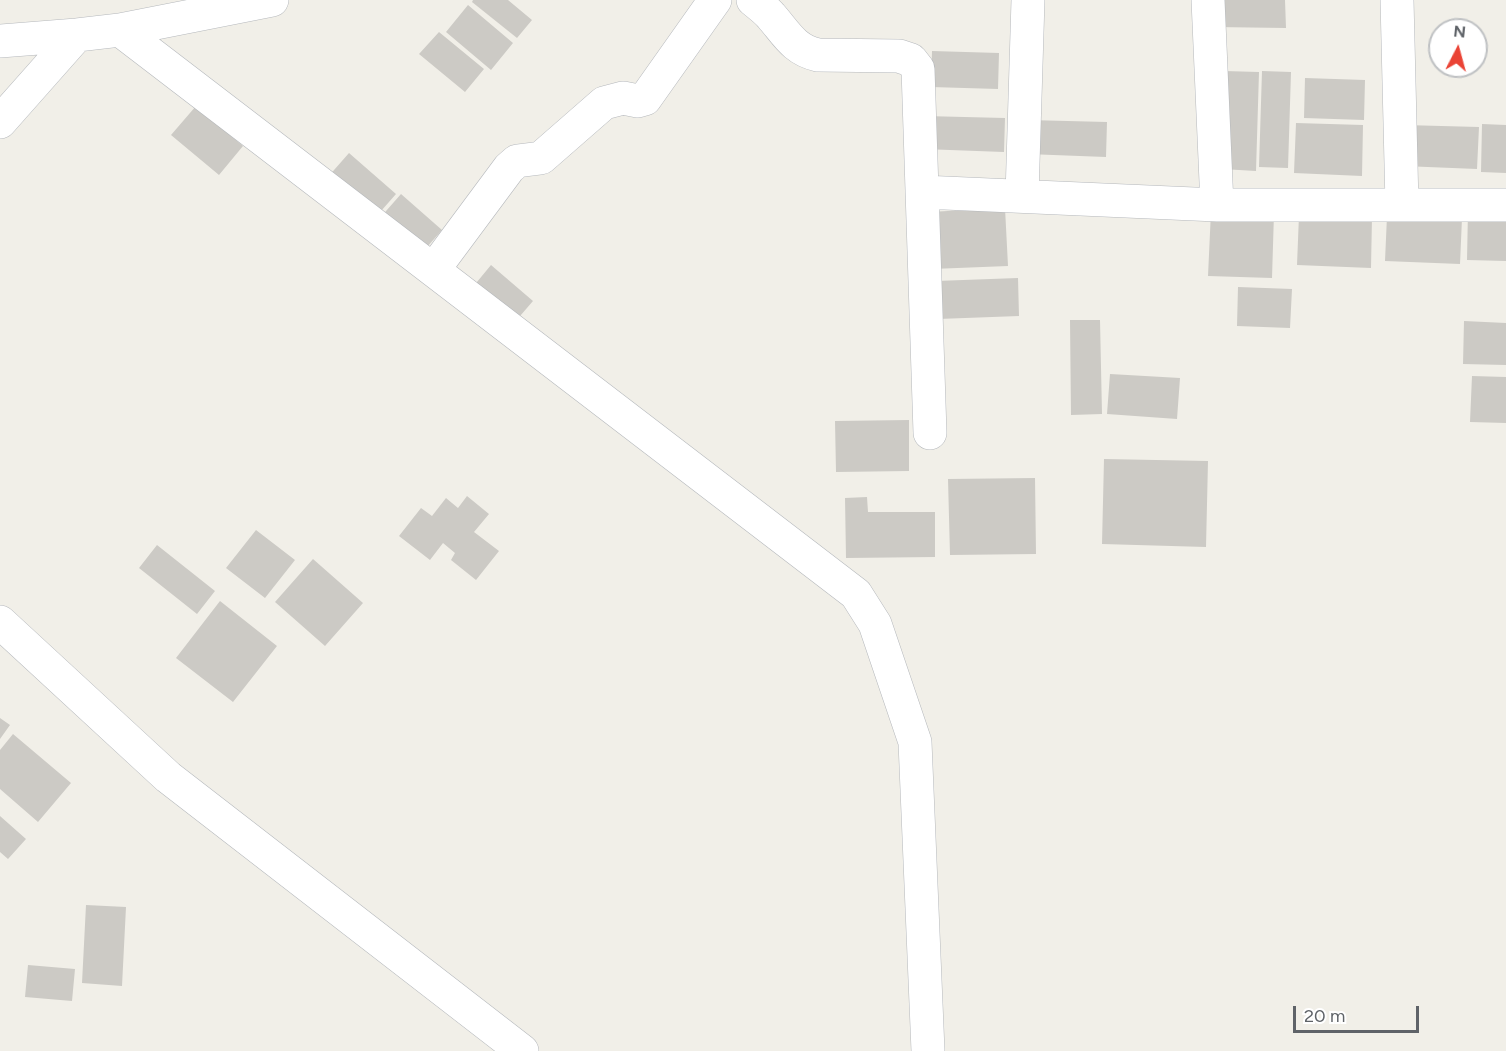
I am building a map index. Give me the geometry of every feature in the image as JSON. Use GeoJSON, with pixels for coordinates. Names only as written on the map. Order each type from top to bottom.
{"type":"FeatureCollection","features":[{"type":"Feature","properties":{"kind":"street"},"geometry":{"type":"LineString","coordinates":[[0,41],[120,30],[272,0]]}},
{"type":"Feature","properties":{"kind":"street"},"geometry":{"type":"LineString","coordinates":[[434,269],[509,168],[517,161],[541,158],[603,103],[623,98],[638,101],[645,99],[715,0]]}},
{"type":"Feature","properties":{"kind":"street"},"geometry":{"type":"LineString","coordinates":[[753,0],[770,15],[794,45],[806,53],[899,56],[911,60],[918,69],[930,433]]}},
{"type":"Feature","properties":{"kind":"street"},"geometry":{"type":"LineString","coordinates":[[1022,196],[1028,0]]}},
{"type":"Feature","properties":{"kind":"street"},"geometry":{"type":"LineString","coordinates":[[1208,0],[1217,206]]}},
{"type":"Feature","properties":{"kind":"street"},"geometry":{"type":"LineString","coordinates":[[1397,0],[1402,206]]}},
{"type":"Feature","properties":{"kind":"street"},"geometry":{"type":"LineString","coordinates":[[120,30],[856,594],[875,624],[915,742],[928,1051]]}},
{"type":"Feature","properties":{"kind":"street"},"geometry":{"type":"LineString","coordinates":[[0,122],[76,35]]}},
{"type":"Feature","properties":{"kind":"street"},"geometry":{"type":"LineString","coordinates":[[922,192],[1217,206],[1506,205]]}},
{"type":"Feature","properties":{"kind":"street"},"geometry":{"type":"LineString","coordinates":[[0,622],[168,777],[522,1051]]}},
{"type":"Feature","properties":{"kind":"building"},"geometry":{"type":"Polygon","coordinates":[[[473,0],[508,0],[532,20],[517,38],[472,2],[473,0]]]}},
{"type":"Feature","properties":{"kind":"building"},"geometry":{"type":"Polygon","coordinates":[[[1215,0],[1285,0],[1286,28],[1215,27],[1215,0]]]}},
{"type":"Feature","properties":{"kind":"building"},"geometry":{"type":"Polygon","coordinates":[[[468,5],[513,43],[491,70],[446,32],[468,5]]]}},
{"type":"Feature","properties":{"kind":"building"},"geometry":{"type":"Polygon","coordinates":[[[439,32],[484,69],[465,92],[419,54],[439,32]]]}},
{"type":"Feature","properties":{"kind":"building"},"geometry":{"type":"Polygon","coordinates":[[[932,51],[999,53],[998,89],[931,87],[932,51]]]}},
{"type":"Feature","properties":{"kind":"building"},"geometry":{"type":"Polygon","coordinates":[[[1224,71],[1259,72],[1256,171],[1222,169],[1224,71]]]}},
{"type":"Feature","properties":{"kind":"building"},"geometry":{"type":"Polygon","coordinates":[[[1262,71],[1291,72],[1288,168],[1259,167],[1262,71]]]}},
{"type":"Feature","properties":{"kind":"building"},"geometry":{"type":"Polygon","coordinates":[[[1305,78],[1365,80],[1364,120],[1304,118],[1305,78]]]}},
{"type":"Feature","properties":{"kind":"building"},"geometry":{"type":"Polygon","coordinates":[[[196,106],[243,146],[219,175],[171,135],[196,106]]]}},
{"type":"Feature","properties":{"kind":"building"},"geometry":{"type":"Polygon","coordinates":[[[924,116],[1005,118],[1004,152],[923,149],[924,116]]]}},
{"type":"Feature","properties":{"kind":"building"},"geometry":{"type":"Polygon","coordinates":[[[1028,120],[1107,122],[1106,157],[1027,154],[1028,120]]]}},
{"type":"Feature","properties":{"kind":"building"},"geometry":{"type":"Polygon","coordinates":[[[1296,123],[1363,125],[1362,176],[1294,173],[1296,123]]]}},
{"type":"Feature","properties":{"kind":"building"},"geometry":{"type":"Polygon","coordinates":[[[1482,124],[1506,125],[1506,173],[1481,172],[1482,124]]]}},
{"type":"Feature","properties":{"kind":"building"},"geometry":{"type":"Polygon","coordinates":[[[1404,125],[1479,127],[1477,169],[1403,166],[1404,125]]]}},
{"type":"Feature","properties":{"kind":"building"},"geometry":{"type":"Polygon","coordinates":[[[349,153],[396,194],[374,219],[327,178],[349,153]]]}},
{"type":"Feature","properties":{"kind":"building"},"geometry":{"type":"Polygon","coordinates":[[[401,194],[442,230],[420,255],[379,219],[401,194]]]}},
{"type":"Feature","properties":{"kind":"building"},"geometry":{"type":"Polygon","coordinates":[[[1005,208],[1008,266],[932,269],[929,212],[1005,208]]]}},
{"type":"Feature","properties":{"kind":"building"},"geometry":{"type":"Polygon","coordinates":[[[1468,210],[1506,211],[1506,261],[1467,260],[1468,210]]]}},
{"type":"Feature","properties":{"kind":"building"},"geometry":{"type":"Polygon","coordinates":[[[1211,211],[1274,213],[1272,278],[1208,276],[1211,211]]]}},
{"type":"Feature","properties":{"kind":"building"},"geometry":{"type":"Polygon","coordinates":[[[1299,215],[1372,217],[1371,268],[1297,265],[1299,215]]]}},
{"type":"Feature","properties":{"kind":"building"},"geometry":{"type":"Polygon","coordinates":[[[1387,216],[1462,218],[1460,264],[1385,261],[1387,216]]]}},
{"type":"Feature","properties":{"kind":"building"},"geometry":{"type":"Polygon","coordinates":[[[491,265],[533,301],[514,323],[472,288],[491,265]]]}},
{"type":"Feature","properties":{"kind":"building"},"geometry":{"type":"Polygon","coordinates":[[[1018,278],[1019,316],[938,319],[936,281],[1018,278]]]}},
{"type":"Feature","properties":{"kind":"building"},"geometry":{"type":"Polygon","coordinates":[[[1238,287],[1292,289],[1290,328],[1237,326],[1238,287]]]}},
{"type":"Feature","properties":{"kind":"building"},"geometry":{"type":"Polygon","coordinates":[[[1070,320],[1100,320],[1102,414],[1071,415],[1070,320]]]}},
{"type":"Feature","properties":{"kind":"building"},"geometry":{"type":"Polygon","coordinates":[[[1464,321],[1506,323],[1506,365],[1463,364],[1464,321]]]}},
{"type":"Feature","properties":{"kind":"building"},"geometry":{"type":"Polygon","coordinates":[[[1110,374],[1180,378],[1177,419],[1107,414],[1110,374]]]}},
{"type":"Feature","properties":{"kind":"building"},"geometry":{"type":"Polygon","coordinates":[[[1472,376],[1506,377],[1506,423],[1470,422],[1472,376]]]}},
{"type":"Feature","properties":{"kind":"building"},"geometry":{"type":"Polygon","coordinates":[[[909,420],[909,471],[836,472],[835,421],[909,420]]]}},
{"type":"Feature","properties":{"kind":"building"},"geometry":{"type":"Polygon","coordinates":[[[1104,459],[1208,461],[1206,547],[1102,544],[1104,459]]]}},
{"type":"Feature","properties":{"kind":"building"},"geometry":{"type":"Polygon","coordinates":[[[1035,478],[1036,554],[950,555],[948,479],[1035,478]]]}},
{"type":"Feature","properties":{"kind":"building"},"geometry":{"type":"Polygon","coordinates":[[[467,496],[489,514],[474,532],[499,551],[476,580],[451,560],[455,553],[443,543],[430,560],[399,536],[421,508],[432,516],[446,498],[458,508],[467,496]]]}},
{"type":"Feature","properties":{"kind":"building"},"geometry":{"type":"Polygon","coordinates":[[[867,497],[868,512],[935,512],[935,557],[846,558],[845,498],[867,497]]]}},
{"type":"Feature","properties":{"kind":"building"},"geometry":{"type":"Polygon","coordinates":[[[256,530],[295,560],[265,598],[226,568],[256,530]]]}},
{"type":"Feature","properties":{"kind":"building"},"geometry":{"type":"Polygon","coordinates":[[[157,545],[215,591],[197,614],[139,568],[157,545]]]}},
{"type":"Feature","properties":{"kind":"building"},"geometry":{"type":"Polygon","coordinates":[[[313,559],[363,603],[325,646],[275,602],[313,559]]]}},
{"type":"Feature","properties":{"kind":"building"},"geometry":{"type":"Polygon","coordinates":[[[220,601],[277,646],[233,702],[176,658],[220,601]]]}},
{"type":"Feature","properties":{"kind":"building"},"geometry":{"type":"Polygon","coordinates":[[[0,718],[10,725],[0,739],[0,718]]]}},
{"type":"Feature","properties":{"kind":"building"},"geometry":{"type":"Polygon","coordinates":[[[13,734],[71,783],[38,822],[0,789],[0,750],[13,734]]]}},
{"type":"Feature","properties":{"kind":"building"},"geometry":{"type":"Polygon","coordinates":[[[0,816],[26,839],[8,859],[0,852],[0,816]]]}},
{"type":"Feature","properties":{"kind":"building"},"geometry":{"type":"Polygon","coordinates":[[[86,905],[126,907],[122,986],[82,983],[86,905]]]}},
{"type":"Feature","properties":{"kind":"building"},"geometry":{"type":"Polygon","coordinates":[[[28,965],[75,969],[72,1001],[25,997],[28,965]]]}}]}
